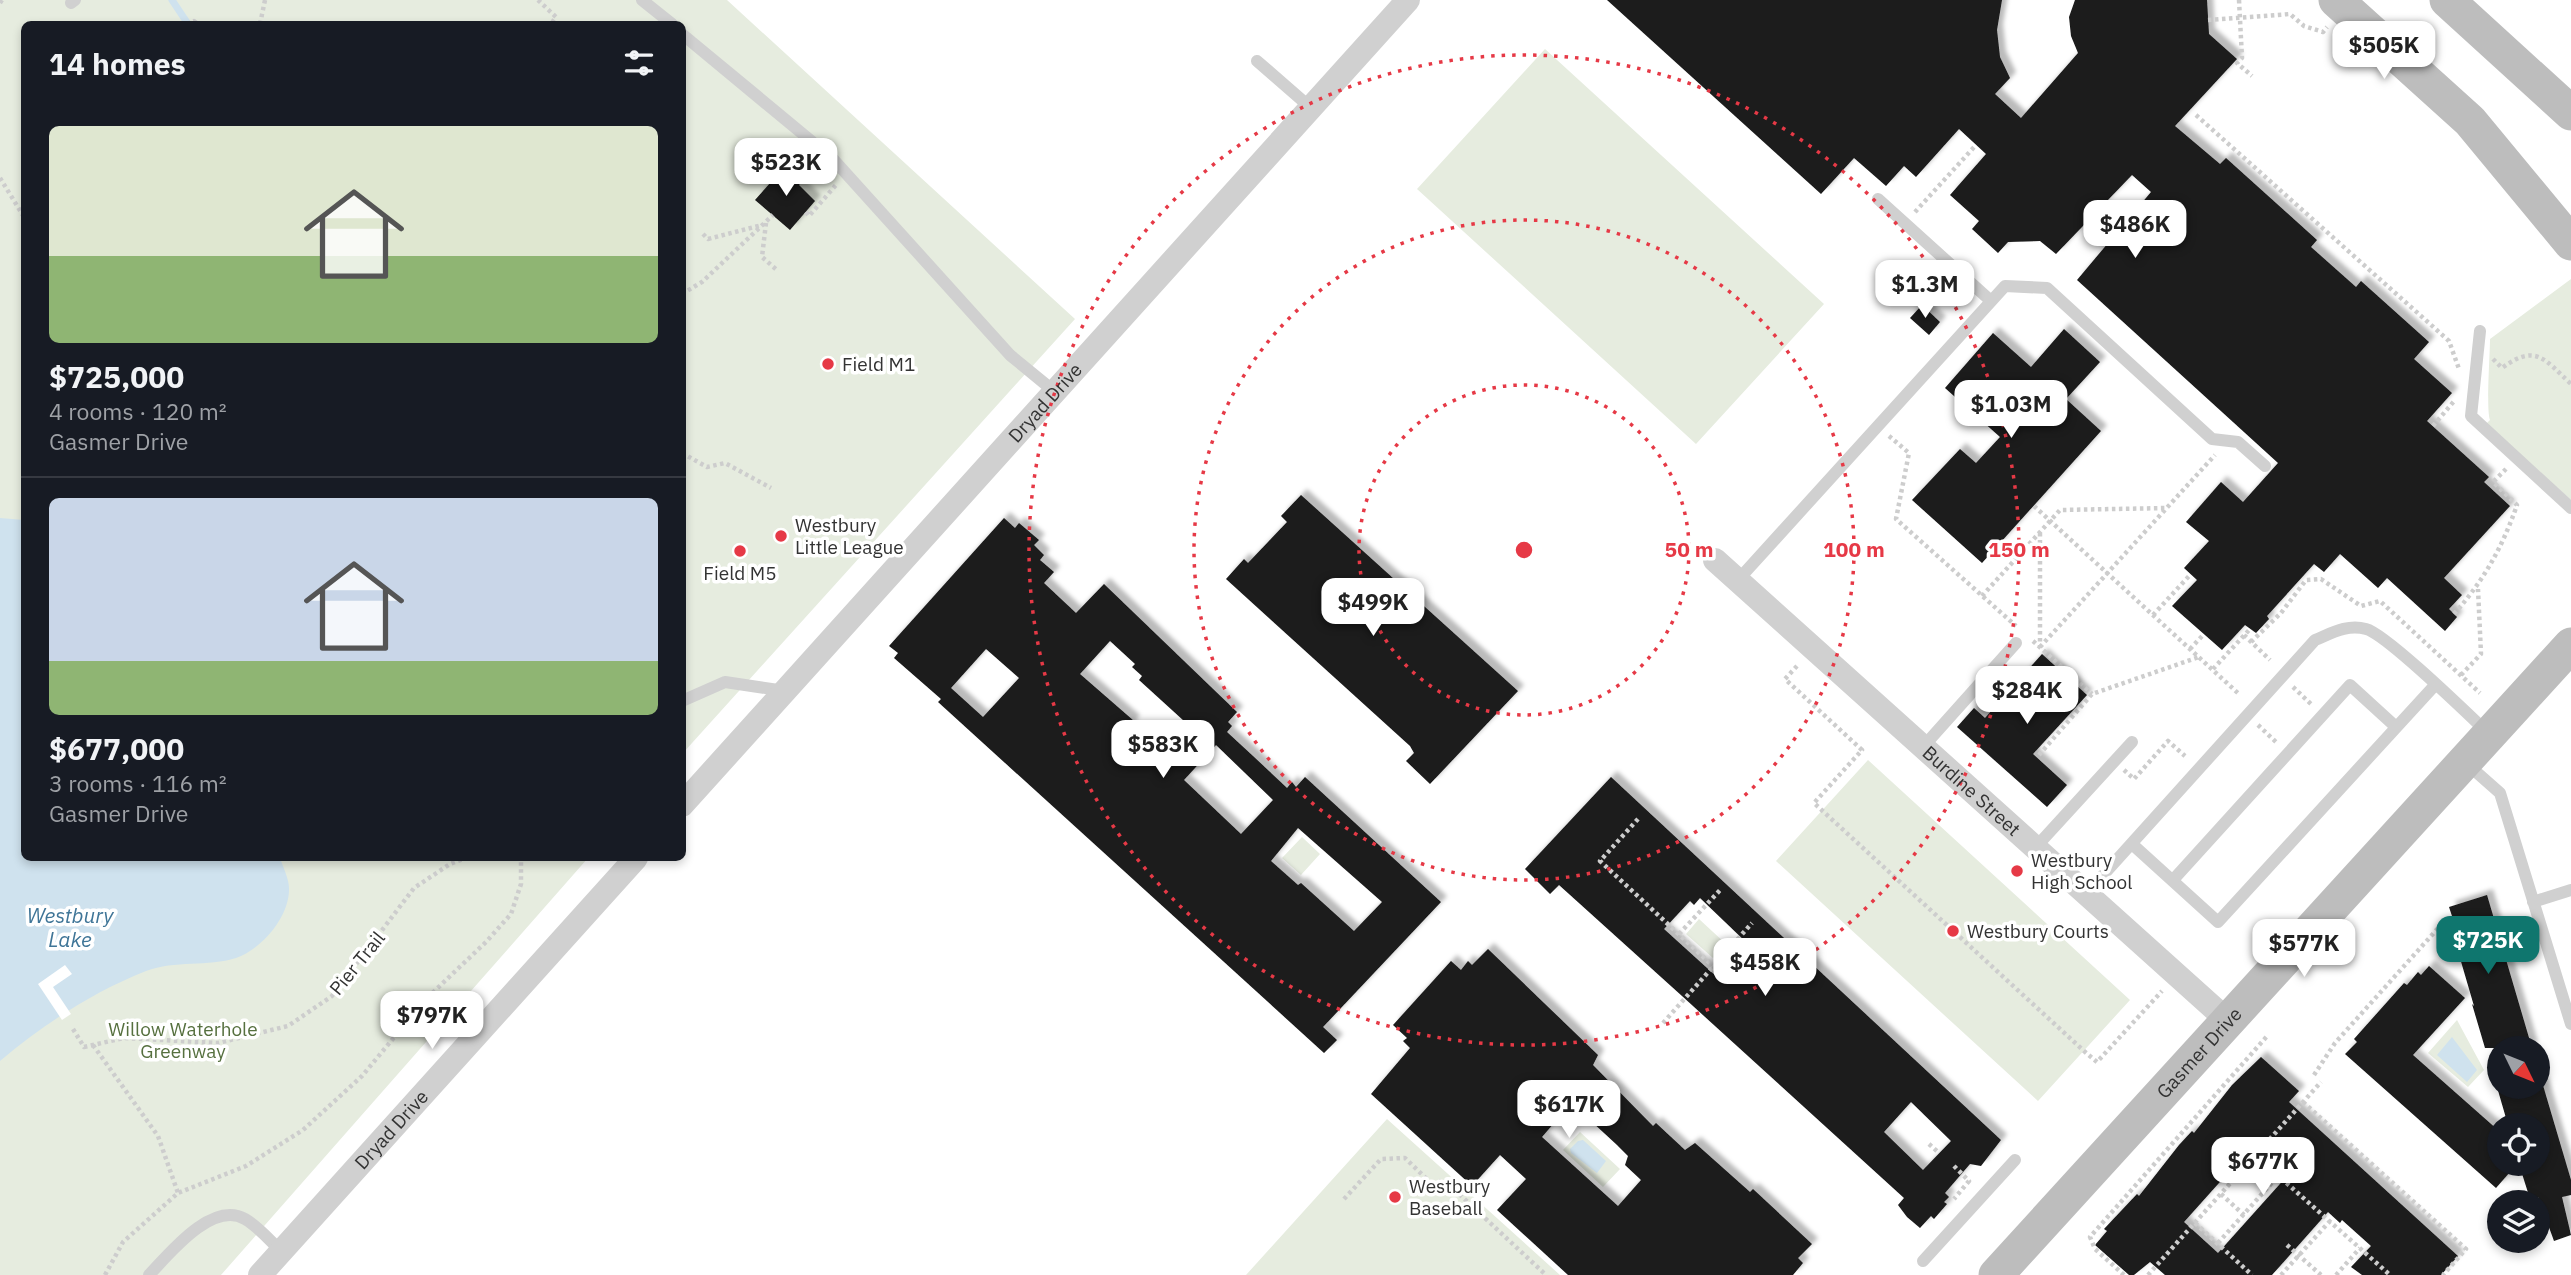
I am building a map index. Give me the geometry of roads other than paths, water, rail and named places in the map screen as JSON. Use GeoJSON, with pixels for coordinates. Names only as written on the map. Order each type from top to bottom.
{"type":"FeatureCollection","features":[{"type":"Feature","properties":{"kind":"street"},"geometry":{"type":"LineString","coordinates":[[2447,0],[2571,113]]}},
{"type":"Feature","properties":{"kind":"street","name":"Dryad Drive"},"geometry":{"type":"LineString","coordinates":[[686,802],[1311,108],[1399,3]]}},
{"type":"Feature","properties":{"kind":"street"},"geometry":{"type":"LineString","coordinates":[[2336,10],[2470,121],[2571,243]]}},
{"type":"Feature","properties":{"kind":"street","name":"Burdine Street"},"geometry":{"type":"LineString","coordinates":[[1715,560],[2228,1021]]}},
{"type":"Feature","properties":{"kind":"street","name":"Gasmer Drive"},"geometry":{"type":"LineString","coordinates":[[1996,1275],[2571,645]]}},
{"type":"Feature","properties":{"kind":"street","name":"Dryad Drive"},"geometry":{"type":"LineString","coordinates":[[260,1275],[633,861]]}},
{"type":"Feature","properties":{"kind":"lane"},"geometry":{"type":"LineString","coordinates":[[642,0],[668,21]]}},
{"type":"Feature","properties":{"kind":"lane"},"geometry":{"type":"LineString","coordinates":[[686,37],[833,159],[1010,355],[1055,392]]}},
{"type":"Feature","properties":{"kind":"lane"},"geometry":{"type":"LineString","coordinates":[[1257,61],[1311,108]]}},
{"type":"Feature","properties":{"kind":"lane"},"geometry":{"type":"LineString","coordinates":[[1878,199],[1991,301]]}},
{"type":"Feature","properties":{"kind":"lane"},"geometry":{"type":"LineString","coordinates":[[1738,580],[2005,285],[2047,288],[2212,439],[2238,442],[2265,466]]}},
{"type":"Feature","properties":{"kind":"lane"},"geometry":{"type":"LineString","coordinates":[[2480,331],[2471,416],[2571,508]]}},
{"type":"Feature","properties":{"kind":"lane"},"geometry":{"type":"LineString","coordinates":[[2086,894],[2315,640],[2345,627],[2369,629],[2489,734]]}},
{"type":"Feature","properties":{"kind":"lane"},"geometry":{"type":"LineString","coordinates":[[1923,747],[2016,643]]}},
{"type":"Feature","properties":{"kind":"lane"},"geometry":{"type":"LineString","coordinates":[[686,699],[725,682],[785,692]]}},
{"type":"Feature","properties":{"kind":"lane"},"geometry":{"type":"LineString","coordinates":[[2132,844],[2218,922],[2435,684]]}},
{"type":"Feature","properties":{"kind":"lane"},"geometry":{"type":"LineString","coordinates":[[2173,880],[2350,685],[2396,727]]}},
{"type":"Feature","properties":{"kind":"lane"},"geometry":{"type":"LineString","coordinates":[[2035,848],[2132,742]]}},
{"type":"Feature","properties":{"kind":"lane"},"geometry":{"type":"LineString","coordinates":[[2465,762],[2500,793],[2571,1024]]}},
{"type":"Feature","properties":{"kind":"lane"},"geometry":{"type":"LineString","coordinates":[[2533,902],[2571,891]]}},
{"type":"Feature","properties":{"kind":"lane"},"geometry":{"type":"LineString","coordinates":[[1923,1261],[2015,1160]]}},
{"type":"Feature","properties":{"kind":"lane"},"geometry":{"type":"LineString","coordinates":[[149,1275],[191,1231],[223,1215],[244,1218],[282,1252]]}},
{"type":"Feature","properties":{"kind":"water","name":"Westbury Lake"},"geometry":{"type":"Polygon","coordinates":[[[0,518],[21,520],[21,861],[281,861],[289,888],[280,920],[264,939],[246,954],[225,961],[157,968],[126,979],[70,1010],[0,1061],[0,518]]]}},
{"type":"Feature","properties":{"kind":"water"},"geometry":{"type":"Polygon","coordinates":[[[2452,1037],[2477,1070],[2467,1082],[2437,1055],[2452,1037]]]}},
{"type":"Feature","properties":{"kind":"water"},"geometry":{"type":"Polygon","coordinates":[[[1583,1140],[1606,1161],[1597,1173],[1571,1153],[1570,1149],[1583,1140]]]}},
{"type":"Feature","properties":{"kind":"waterway"},"geometry":{"type":"LineString","coordinates":[[172,0],[186,21]]}},
{"type":"Feature","properties":{"kind":"place","name":"Field M1"},"geometry":{"type":"Point","coordinates":[828,364]}},
{"type":"Feature","properties":{"kind":"place","name":"Westbury Little League"},"geometry":{"type":"Point","coordinates":[781,536]}},
{"type":"Feature","properties":{"kind":"place","name":"Field M5"},"geometry":{"type":"Point","coordinates":[740,551]}},
{"type":"Feature","properties":{"kind":"place","name":"Westbury High School"},"geometry":{"type":"Point","coordinates":[2017,871]}},
{"type":"Feature","properties":{"kind":"place","name":"Westbury Courts"},"geometry":{"type":"Point","coordinates":[1953,931]}},
{"type":"Feature","properties":{"kind":"place","name":"Westbury Baseball"},"geometry":{"type":"Point","coordinates":[1395,1197]}},
{"type":"Feature","properties":{"kind":"park label","name":"Willow Waterhole Greenway"},"geometry":{"type":"Point","coordinates":[183,1040]}}]}
